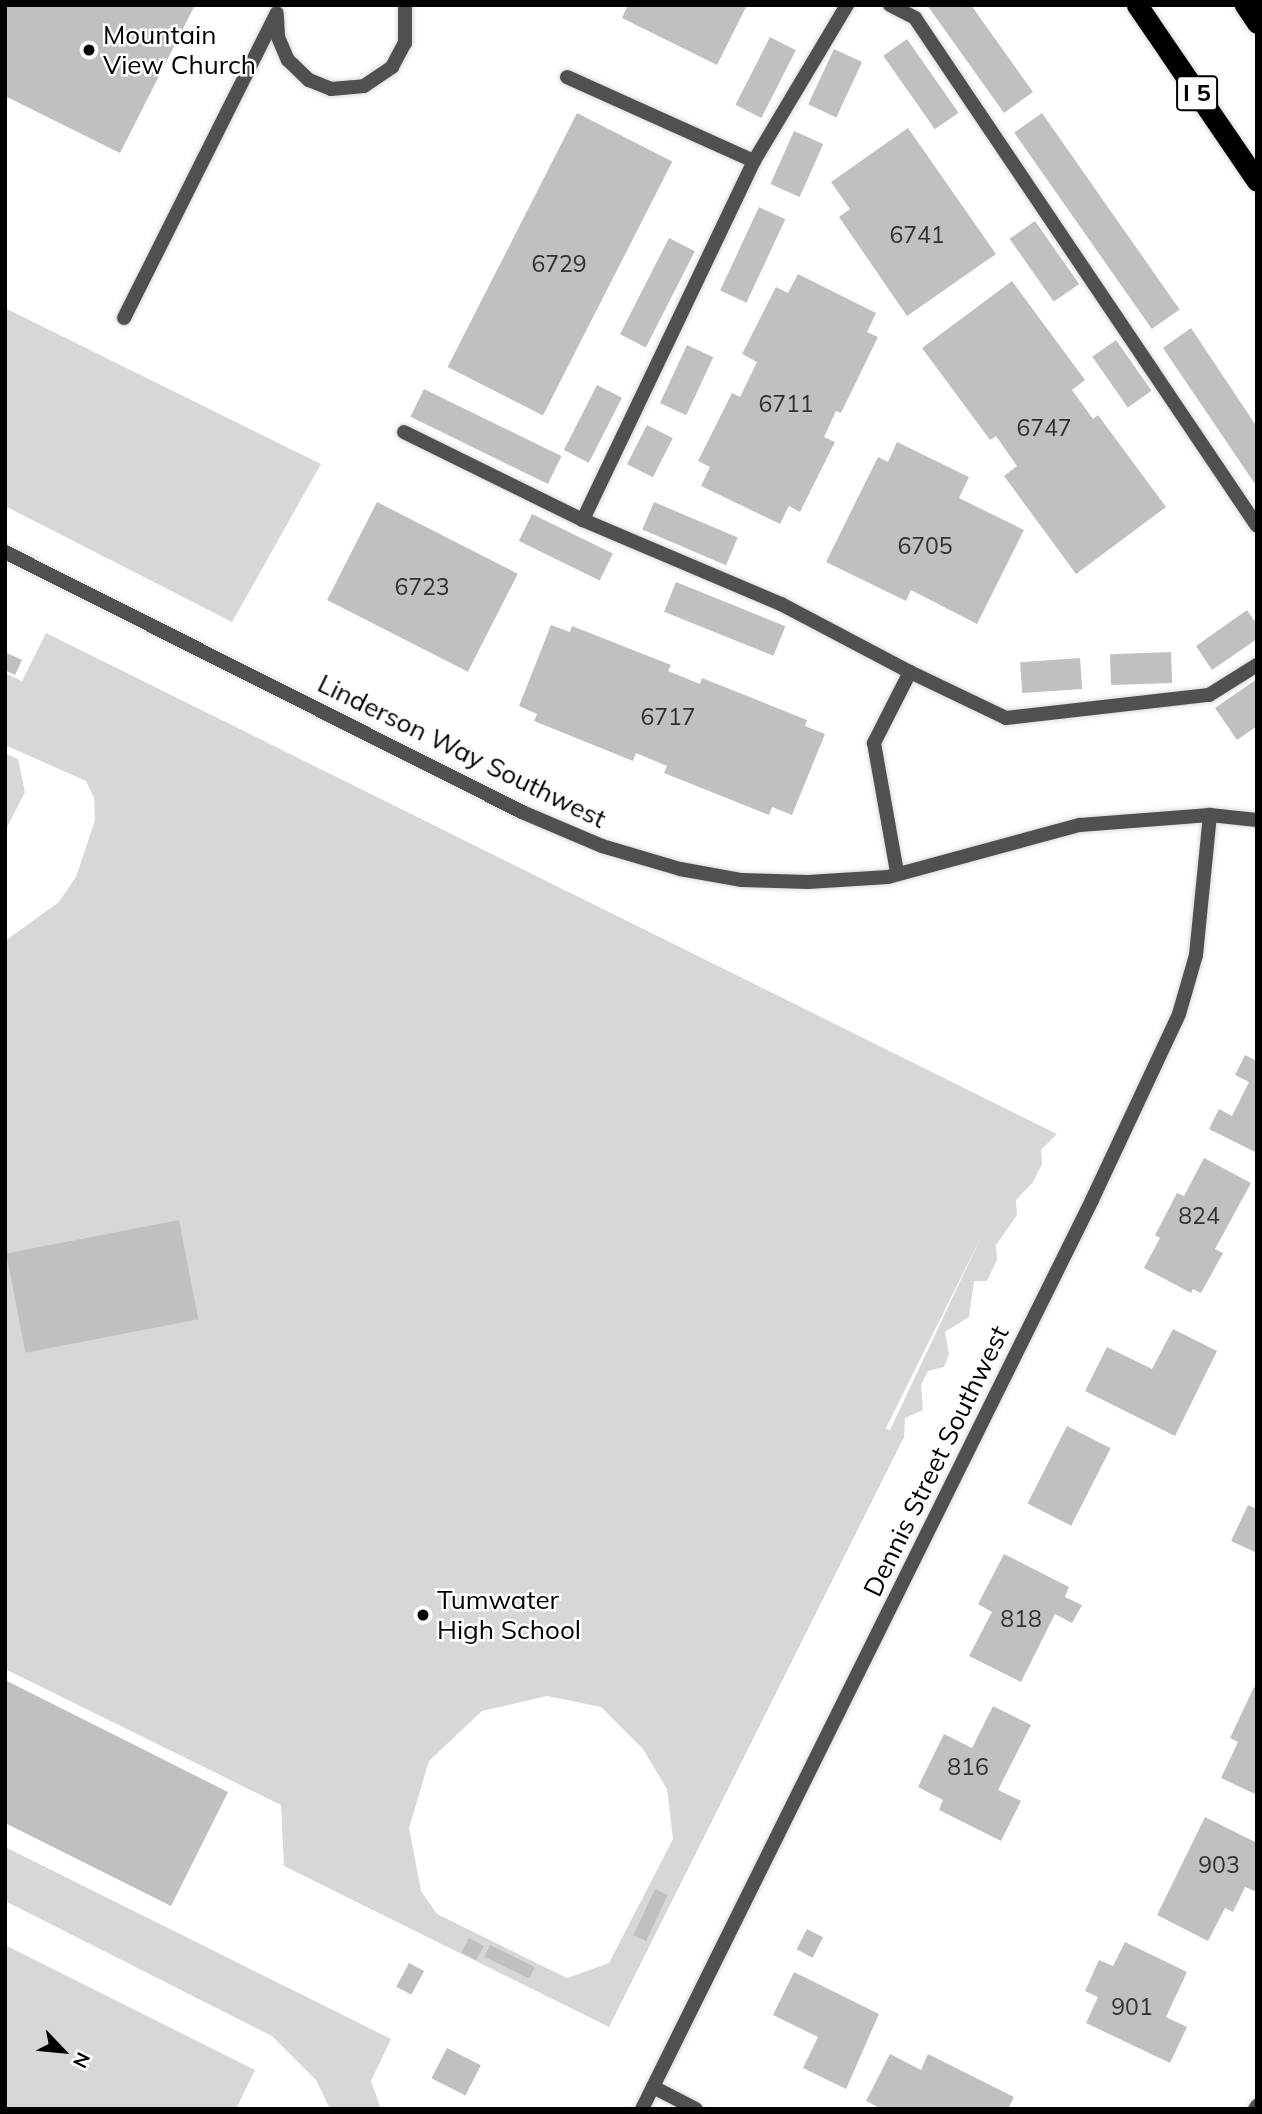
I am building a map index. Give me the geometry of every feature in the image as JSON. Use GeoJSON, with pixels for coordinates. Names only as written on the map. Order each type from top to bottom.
{"type":"FeatureCollection","features":[{"type":"Feature","properties":{"kind":"highway","name":"I 5"},"geometry":{"type":"LineString","coordinates":[[1137,5],[1257,181]]}},
{"type":"Feature","properties":{"kind":"highway"},"geometry":{"type":"LineString","coordinates":[[1245,5],[1257,23]]}},
{"type":"Feature","properties":{"kind":"street"},"geometry":{"type":"LineString","coordinates":[[278,9],[278,37],[288,60],[309,80],[331,89],[364,86],[392,67],[407,36],[405,5]]}},
{"type":"Feature","properties":{"kind":"street"},"geometry":{"type":"LineString","coordinates":[[583,520],[754,161],[847,5]]}},
{"type":"Feature","properties":{"kind":"street"},"geometry":{"type":"LineString","coordinates":[[890,5],[915,18],[1257,526]]}},
{"type":"Feature","properties":{"kind":"street"},"geometry":{"type":"LineString","coordinates":[[124,318],[278,9]]}},
{"type":"Feature","properties":{"kind":"street"},"geometry":{"type":"LineString","coordinates":[[568,77],[754,161]]}},
{"type":"Feature","properties":{"kind":"street"},"geometry":{"type":"LineString","coordinates":[[404,432],[583,520],[780,604],[910,672],[1006,718],[1209,695],[1257,665]]}},
{"type":"Feature","properties":{"kind":"street","name":"Linderson Way Southwest"},"geometry":{"type":"LineString","coordinates":[[5,552],[522,812],[602,846],[680,869],[743,880],[808,883],[897,872],[1080,825],[1210,815],[1257,820]]}},
{"type":"Feature","properties":{"kind":"street"},"geometry":{"type":"LineString","coordinates":[[897,872],[874,743],[910,672]]}},
{"type":"Feature","properties":{"kind":"street","name":"Dennis Street Southwest"},"geometry":{"type":"LineString","coordinates":[[642,2109],[1093,1200],[1179,1014],[1196,955],[1210,815]]}},
{"type":"Feature","properties":{"kind":"street"},"geometry":{"type":"LineString","coordinates":[[653,2087],[696,2109]]}},
{"type":"Feature","properties":{"kind":"shaded area"},"geometry":{"type":"Polygon","coordinates":[[[5,308],[321,464],[232,622],[5,506],[5,308]]]}},
{"type":"Feature","properties":{"kind":"shaded area","name":"Tumwater High School"},"geometry":{"type":"Polygon","coordinates":[[[46,633],[1057,1134],[1041,1150],[1042,1164],[1033,1182],[1016,1200],[1017,1215],[996,1245],[997,1260],[987,1281],[974,1281],[969,1317],[945,1332],[949,1355],[944,1367],[928,1371],[921,1385],[923,1410],[905,1418],[904,1437],[609,2027],[284,1866],[281,1805],[5,1669],[5,941],[59,902],[76,877],[95,820],[94,798],[86,781],[5,745],[5,673],[22,681],[46,633]],[[983,1233],[886,1428],[886,1429],[890,1430],[983,1233]],[[547,1696],[482,1711],[429,1761],[409,1828],[421,1891],[437,1914],[567,1978],[609,1963],[673,1839],[667,1789],[643,1749],[601,1707],[547,1696]]]}},
{"type":"Feature","properties":{"kind":"shaded area"},"geometry":{"type":"Polygon","coordinates":[[[5,753],[18,759],[25,792],[5,831],[5,753]]]}},
{"type":"Feature","properties":{"kind":"shaded area"},"geometry":{"type":"Polygon","coordinates":[[[5,1847],[391,2039],[371,2081],[381,2109],[330,2109],[316,2080],[272,2036],[5,1901],[5,1847]]]}},
{"type":"Feature","properties":{"kind":"shaded area"},"geometry":{"type":"Polygon","coordinates":[[[5,1945],[255,2070],[236,2109],[5,2109],[5,1945]]]}},
{"type":"Feature","properties":{"kind":"building","name":"Mountain View Church"},"geometry":{"type":"Polygon","coordinates":[[[5,5],[195,5],[120,153],[5,96],[5,5]]]}},
{"type":"Feature","properties":{"kind":"building"},"geometry":{"type":"Polygon","coordinates":[[[628,5],[747,5],[717,65],[622,18],[628,5]]]}},
{"type":"Feature","properties":{"kind":"building"},"geometry":{"type":"Polygon","coordinates":[[[927,5],[971,5],[1033,92],[1004,113],[927,5]]]}},
{"type":"Feature","properties":{"kind":"building"},"geometry":{"type":"Polygon","coordinates":[[[770,37],[796,50],[761,118],[735,105],[770,37]]]}},
{"type":"Feature","properties":{"kind":"building"},"geometry":{"type":"Polygon","coordinates":[[[907,39],[959,113],[935,129],[883,56],[907,39]]]}},
{"type":"Feature","properties":{"kind":"building"},"geometry":{"type":"Polygon","coordinates":[[[834,49],[862,62],[836,117],[808,104],[834,49]]]}},
{"type":"Feature","properties":{"kind":"building"},"geometry":{"type":"Polygon","coordinates":[[[577,113],[672,162],[543,416],[448,367],[577,113]]]}},
{"type":"Feature","properties":{"kind":"building"},"geometry":{"type":"Polygon","coordinates":[[[1042,113],[1180,310],[1152,329],[1014,133],[1042,113]]]}},
{"type":"Feature","properties":{"kind":"building"},"geometry":{"type":"Polygon","coordinates":[[[908,128],[996,254],[907,316],[839,217],[850,209],[831,182],[908,128]]]}},
{"type":"Feature","properties":{"kind":"building"},"geometry":{"type":"Polygon","coordinates":[[[794,131],[823,144],[800,197],[770,184],[794,131]]]}},
{"type":"Feature","properties":{"kind":"building"},"geometry":{"type":"Polygon","coordinates":[[[759,207],[785,219],[746,303],[720,290],[759,207]]]}},
{"type":"Feature","properties":{"kind":"building"},"geometry":{"type":"Polygon","coordinates":[[[1035,221],[1079,284],[1054,302],[1010,239],[1035,221]]]}},
{"type":"Feature","properties":{"kind":"building"},"geometry":{"type":"Polygon","coordinates":[[[669,238],[695,251],[646,347],[620,334],[669,238]]]}},
{"type":"Feature","properties":{"kind":"building"},"geometry":{"type":"Polygon","coordinates":[[[798,274],[876,313],[867,332],[878,337],[841,413],[836,411],[824,437],[835,442],[800,512],[789,506],[780,524],[701,486],[710,467],[698,461],[732,393],[740,397],[757,362],[742,354],[776,287],[788,293],[798,274]]]}},
{"type":"Feature","properties":{"kind":"building"},"geometry":{"type":"Polygon","coordinates":[[[1012,281],[1085,380],[1072,390],[1093,419],[1098,415],[1166,507],[1076,574],[1004,476],[1017,466],[996,436],[990,440],[922,348],[1012,281]]]}},
{"type":"Feature","properties":{"kind":"building"},"geometry":{"type":"Polygon","coordinates":[[[1191,328],[1257,427],[1257,487],[1163,348],[1191,328]]]}},
{"type":"Feature","properties":{"kind":"building"},"geometry":{"type":"Polygon","coordinates":[[[1116,340],[1152,391],[1128,407],[1092,357],[1116,340]]]}},
{"type":"Feature","properties":{"kind":"building"},"geometry":{"type":"Polygon","coordinates":[[[687,345],[713,357],[686,415],[660,403],[687,345]]]}},
{"type":"Feature","properties":{"kind":"building"},"geometry":{"type":"Polygon","coordinates":[[[597,385],[622,398],[589,463],[564,450],[597,385]]]}},
{"type":"Feature","properties":{"kind":"building"},"geometry":{"type":"Polygon","coordinates":[[[424,389],[562,456],[548,484],[410,417],[424,389]]]}},
{"type":"Feature","properties":{"kind":"building"},"geometry":{"type":"Polygon","coordinates":[[[647,425],[673,438],[653,477],[627,464],[647,425]]]}},
{"type":"Feature","properties":{"kind":"building"},"geometry":{"type":"Polygon","coordinates":[[[897,442],[969,477],[959,498],[1024,530],[977,624],[911,590],[906,601],[826,562],[878,457],[888,462],[897,442]]]}},
{"type":"Feature","properties":{"kind":"building"},"geometry":{"type":"Polygon","coordinates":[[[377,502],[518,574],[468,672],[327,600],[377,502]]]}},
{"type":"Feature","properties":{"kind":"building"},"geometry":{"type":"Polygon","coordinates":[[[654,502],[738,538],[726,565],[642,530],[654,502]]]}},
{"type":"Feature","properties":{"kind":"building"},"geometry":{"type":"Polygon","coordinates":[[[532,514],[613,553],[600,580],[519,541],[532,514]]]}},
{"type":"Feature","properties":{"kind":"building"},"geometry":{"type":"Polygon","coordinates":[[[676,582],[785,626],[773,656],[664,612],[676,582]]]}},
{"type":"Feature","properties":{"kind":"building"},"geometry":{"type":"Polygon","coordinates":[[[1247,610],[1257,625],[1257,639],[1212,670],[1196,646],[1247,610]]]}},
{"type":"Feature","properties":{"kind":"building"},"geometry":{"type":"Polygon","coordinates":[[[551,625],[570,632],[572,626],[671,665],[668,671],[700,684],[702,678],[807,720],[805,726],[825,734],[792,815],[772,807],[769,815],[664,773],[667,766],[636,753],[633,761],[534,721],[537,714],[519,706],[551,625]]]}},
{"type":"Feature","properties":{"kind":"building"},"geometry":{"type":"Polygon","coordinates":[[[5,652],[22,660],[15,675],[5,670],[5,652]]]}},
{"type":"Feature","properties":{"kind":"building"},"geometry":{"type":"Polygon","coordinates":[[[1171,652],[1172,683],[1111,685],[1110,654],[1171,652]]]}},
{"type":"Feature","properties":{"kind":"building"},"geometry":{"type":"Polygon","coordinates":[[[1080,658],[1082,689],[1022,693],[1020,662],[1080,658]]]}},
{"type":"Feature","properties":{"kind":"building"},"geometry":{"type":"Polygon","coordinates":[[[1257,679],[1257,726],[1237,740],[1215,708],[1257,679]]]}},
{"type":"Feature","properties":{"kind":"building"},"geometry":{"type":"Polygon","coordinates":[[[1245,1055],[1257,1061],[1257,1153],[1209,1129],[1219,1109],[1232,1116],[1249,1082],[1235,1075],[1245,1055]]]}},
{"type":"Feature","properties":{"kind":"building"},"geometry":{"type":"Polygon","coordinates":[[[1204,1158],[1251,1183],[1215,1249],[1223,1253],[1201,1293],[1193,1289],[1191,1293],[1144,1268],[1160,1238],[1155,1235],[1177,1193],[1184,1196],[1204,1158]]]}},
{"type":"Feature","properties":{"kind":"building"},"geometry":{"type":"Polygon","coordinates":[[[179,1220],[198,1319],[26,1353],[6,1254],[179,1220]]]}},
{"type":"Feature","properties":{"kind":"building"},"geometry":{"type":"Polygon","coordinates":[[[1173,1329],[1217,1351],[1175,1436],[1085,1391],[1107,1347],[1152,1369],[1173,1329]]]}},
{"type":"Feature","properties":{"kind":"building"},"geometry":{"type":"Polygon","coordinates":[[[1067,1426],[1111,1448],[1071,1526],[1028,1504],[1067,1426]]]}},
{"type":"Feature","properties":{"kind":"building"},"geometry":{"type":"Polygon","coordinates":[[[1248,1505],[1257,1509],[1257,1553],[1231,1541],[1248,1505]]]}},
{"type":"Feature","properties":{"kind":"building"},"geometry":{"type":"Polygon","coordinates":[[[1004,1554],[1069,1587],[1065,1597],[1082,1605],[1072,1623],[1055,1614],[1021,1682],[969,1656],[992,1612],[978,1604],[1004,1554]]]}},
{"type":"Feature","properties":{"kind":"building"},"geometry":{"type":"Polygon","coordinates":[[[5,1680],[228,1792],[171,1906],[5,1823],[5,1680]]]}},
{"type":"Feature","properties":{"kind":"building"},"geometry":{"type":"Polygon","coordinates":[[[1254,1687],[1257,1688],[1257,1795],[1221,1778],[1238,1742],[1230,1738],[1254,1687]]]}},
{"type":"Feature","properties":{"kind":"building"},"geometry":{"type":"Polygon","coordinates":[[[993,1706],[1031,1725],[998,1790],[1021,1801],[1001,1841],[939,1810],[943,1800],[918,1787],[944,1734],[972,1748],[993,1706]]]}},
{"type":"Feature","properties":{"kind":"building"},"geometry":{"type":"Polygon","coordinates":[[[1205,1817],[1257,1843],[1257,1892],[1245,1887],[1233,1912],[1225,1908],[1208,1941],[1157,1915],[1205,1817]]]}},
{"type":"Feature","properties":{"kind":"building"},"geometry":{"type":"Polygon","coordinates":[[[655,1889],[668,1895],[646,1941],[633,1935],[655,1889]]]}},
{"type":"Feature","properties":{"kind":"building"},"geometry":{"type":"Polygon","coordinates":[[[807,1929],[823,1937],[813,1958],[797,1949],[807,1929]]]}},
{"type":"Feature","properties":{"kind":"building"},"geometry":{"type":"Polygon","coordinates":[[[469,1938],[484,1946],[476,1960],[461,1952],[469,1938]]]}},
{"type":"Feature","properties":{"kind":"building"},"geometry":{"type":"Polygon","coordinates":[[[1125,1942],[1187,1972],[1166,2017],[1187,2027],[1170,2063],[1086,2023],[1098,1997],[1085,1991],[1099,1960],[1113,1966],[1125,1942]]]}},
{"type":"Feature","properties":{"kind":"building"},"geometry":{"type":"Polygon","coordinates":[[[490,1945],[535,1967],[529,1979],[484,1957],[490,1945]]]}},
{"type":"Feature","properties":{"kind":"building"},"geometry":{"type":"Polygon","coordinates":[[[409,1963],[424,1971],[411,1995],[396,1987],[409,1963]]]}},
{"type":"Feature","properties":{"kind":"building"},"geometry":{"type":"Polygon","coordinates":[[[794,1972],[879,2014],[846,2089],[803,2068],[818,2037],[773,2015],[794,1972]]]}},
{"type":"Feature","properties":{"kind":"building"},"geometry":{"type":"Polygon","coordinates":[[[447,2048],[481,2065],[465,2096],[432,2078],[447,2048]]]}},
{"type":"Feature","properties":{"kind":"building"},"geometry":{"type":"Polygon","coordinates":[[[890,2054],[921,2070],[928,2054],[1014,2097],[1008,2109],[882,2109],[866,2101],[890,2054]]]}},
{"type":"Feature","properties":{"kind":"place","name":"Mountain View Church"},"geometry":{"type":"Point","coordinates":[89,50]}},
{"type":"Feature","properties":{"kind":"place","name":"Tumwater High School"},"geometry":{"type":"Point","coordinates":[423,1615]}}]}
